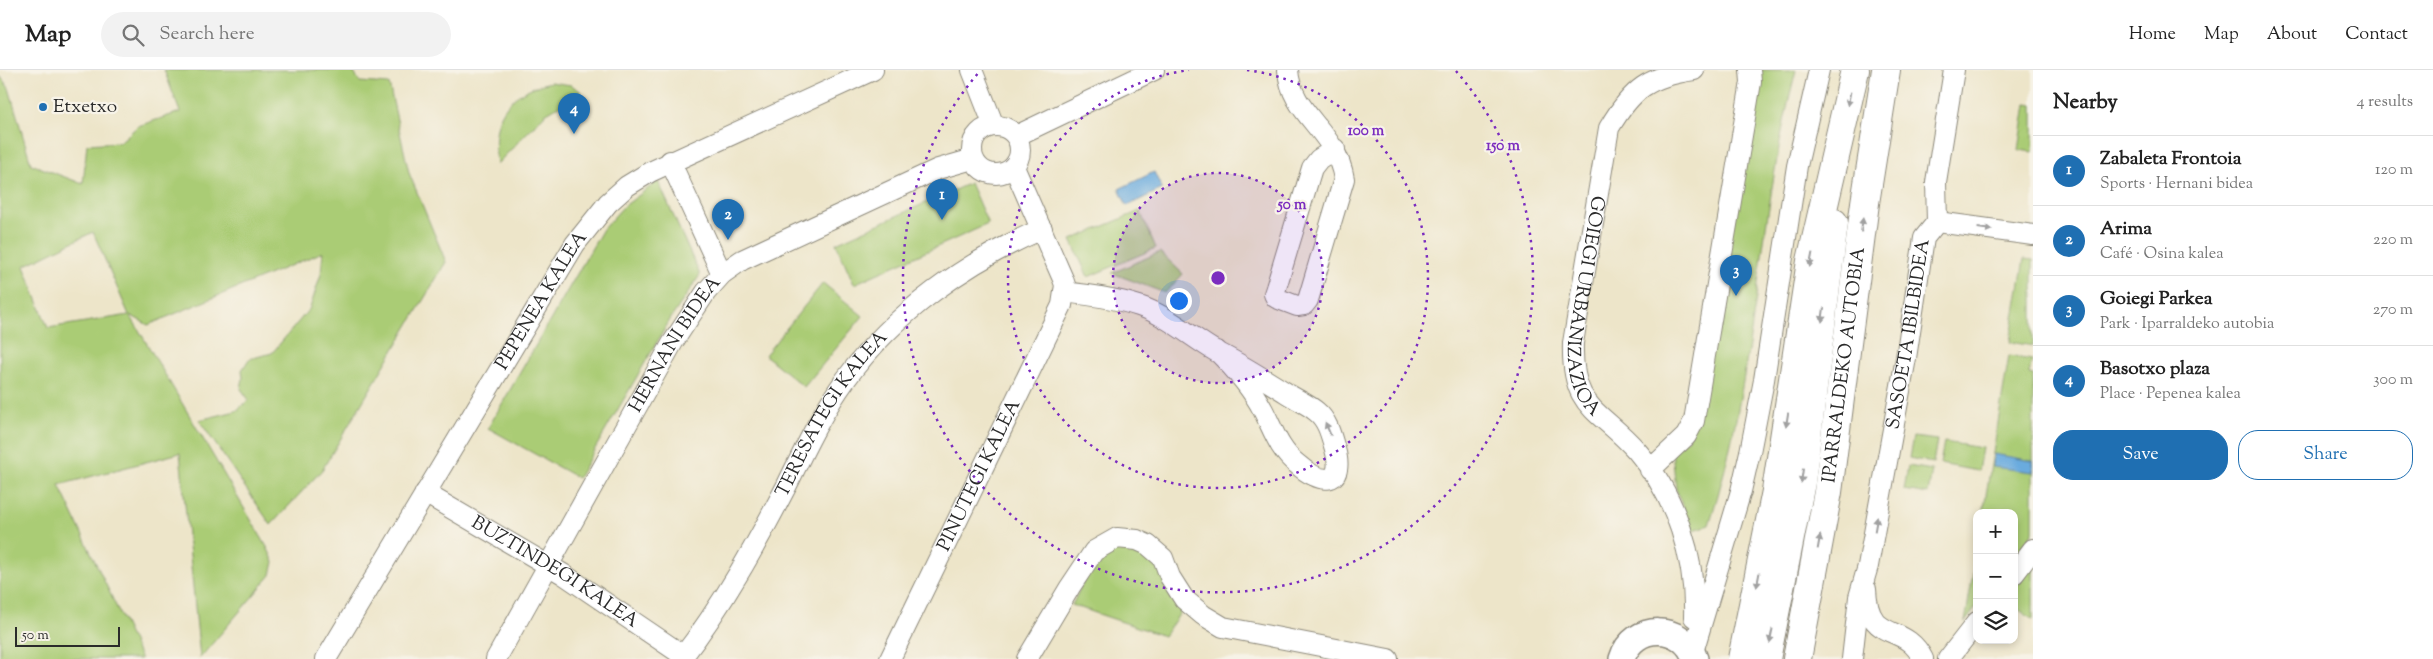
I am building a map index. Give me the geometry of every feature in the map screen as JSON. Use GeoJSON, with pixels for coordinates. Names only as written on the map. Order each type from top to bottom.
{"type":"FeatureCollection","features":[{"type":"Feature","properties":{"kind":"highway"},"geometry":{"type":"LineString","coordinates":[[1742,659],[1776,491],[1811,261],[1844,127],[1855,70]]}},
{"type":"Feature","properties":{"kind":"highway","name":"IPARRALDEKO AUTOBIA"},"geometry":{"type":"LineString","coordinates":[[1797,659],[1813,582],[1828,492],[1865,203],[1886,70]]}},
{"type":"Feature","properties":{"kind":"highway"},"geometry":{"type":"LineString","coordinates":[[1766,659],[1801,482],[1830,270],[1844,127]]}},
{"type":"Feature","properties":{"kind":"highway"},"geometry":{"type":"LineString","coordinates":[[1801,659],[1813,582]]}},
{"type":"Feature","properties":{"kind":"main road"},"geometry":{"type":"LineString","coordinates":[[1622,659],[1631,643],[1640,635],[1651,631],[1674,634],[1685,642],[1694,656]]}},
{"type":"Feature","properties":{"kind":"street","name":"PEPENEA KALEA"},"geometry":{"type":"LineString","coordinates":[[326,659],[575,244],[591,222],[627,186],[670,161],[873,70]]}},
{"type":"Feature","properties":{"kind":"street"},"geometry":{"type":"LineString","coordinates":[[972,70],[994,126]]}},
{"type":"Feature","properties":{"kind":"street"},"geometry":{"type":"LineString","coordinates":[[1016,136],[1154,70]]}},
{"type":"Feature","properties":{"kind":"street"},"geometry":{"type":"LineString","coordinates":[[1288,70],[1289,86],[1295,98],[1335,149],[1342,166],[1344,179],[1308,300],[1304,305],[1297,306],[1276,298],[1274,294],[1312,168],[1319,159],[1335,149]]}},
{"type":"Feature","properties":{"kind":"street","name":"GOIEGI URBANIZAZIOA"},"geometry":{"type":"LineString","coordinates":[[1694,70],[1669,74],[1636,90],[1623,105],[1609,128],[1572,343],[1572,366],[1582,397],[1596,415],[1637,451],[1673,508],[1689,561],[1695,591],[1694,617]]}},
{"type":"Feature","properties":{"kind":"street"},"geometry":{"type":"LineString","coordinates":[[1650,470],[1686,436],[1694,420],[1749,90],[1750,70]]}},
{"type":"Feature","properties":{"kind":"street"},"geometry":{"type":"LineString","coordinates":[[1694,656],[1741,491],[1759,407],[1797,166],[1819,70]]}},
{"type":"Feature","properties":{"kind":"street","name":"SASOETA IBILBIDEA"},"geometry":{"type":"LineString","coordinates":[[1854,649],[1858,597],[1867,572],[1906,358],[1924,238],[1936,222],[1936,182],[1954,70]]}},
{"type":"Feature","properties":{"kind":"street"},"geometry":{"type":"LineString","coordinates":[[994,126],[1010,130],[1016,136],[1021,152],[1014,167],[1002,174],[988,174],[977,166],[973,159],[972,144],[975,138],[986,128],[994,126]]}},
{"type":"Feature","properties":{"kind":"street","name":"HERNANI BIDEA"},"geometry":{"type":"LineString","coordinates":[[496,659],[674,342],[706,292],[722,274],[742,260],[775,243],[938,169],[973,159]]}},
{"type":"Feature","properties":{"kind":"street"},"geometry":{"type":"LineString","coordinates":[[670,161],[722,274]]}},
{"type":"Feature","properties":{"kind":"street"},"geometry":{"type":"LineString","coordinates":[[1014,167],[1063,278],[1064,292],[1112,299],[1140,306],[1252,370],[1317,412],[1330,431],[1339,463],[1336,475],[1329,478],[1321,478],[1311,475],[1296,464],[1273,434],[1262,410],[1234,368],[1216,351]]}},
{"type":"Feature","properties":{"kind":"street"},"geometry":{"type":"LineString","coordinates":[[1936,222],[2033,235]]}},
{"type":"Feature","properties":{"kind":"street","name":"TERESATEGI KALEA"},"geometry":{"type":"LineString","coordinates":[[682,657],[732,585],[758,540],[815,426],[846,379],[878,340],[914,307],[950,280],[984,257],[1042,229]]}},
{"type":"Feature","properties":{"kind":"street","name":"PINUTEGI KALEA"},"geometry":{"type":"LineString","coordinates":[[890,659],[1061,308],[1064,292]]}},
{"type":"Feature","properties":{"kind":"street"},"geometry":{"type":"LineString","coordinates":[[1262,410],[1270,396],[1283,391]]}},
{"type":"Feature","properties":{"kind":"street","name":"BUZTINDEGI KALEA"},"geometry":{"type":"LineString","coordinates":[[425,493],[548,564],[682,657]]}},
{"type":"Feature","properties":{"kind":"street"},"geometry":{"type":"LineString","coordinates":[[1027,659],[1094,551],[1117,538],[1137,540],[1148,545],[1162,558],[1170,577],[1184,598],[1203,615],[1224,627],[1388,659]]}},
{"type":"Feature","properties":{"kind":"street"},"geometry":{"type":"LineString","coordinates":[[2018,569],[2033,549]]}},
{"type":"Feature","properties":{"kind":"street"},"geometry":{"type":"LineString","coordinates":[[1689,561],[1704,563],[1721,557]]}},
{"type":"Feature","properties":{"kind":"street"},"geometry":{"type":"LineString","coordinates":[[1674,634],[1694,617],[1705,601],[1721,557]]}},
{"type":"Feature","properties":{"kind":"street","name":"SASOETA IBILBIDEA"},"geometry":{"type":"LineString","coordinates":[[1854,649],[1884,630],[1874,622],[1867,602],[1867,572]]}},
{"type":"Feature","properties":{"kind":"street"},"geometry":{"type":"LineString","coordinates":[[1948,659],[1973,627]]}},
{"type":"Feature","properties":{"kind":"street"},"geometry":{"type":"LineString","coordinates":[[1884,630],[1909,640],[1917,647],[1923,659]]}},
{"type":"Feature","properties":{"kind":"green space"},"geometry":{"type":"Polygon","coordinates":[[[164,70],[352,70],[360,82],[389,84],[409,173],[446,262],[322,470],[271,525],[199,420],[236,411],[249,400],[241,389],[242,370],[249,359],[272,353],[310,308],[321,274],[323,252],[148,325],[130,315],[267,547],[274,562],[271,575],[200,658],[180,453],[59,485],[141,659],[0,659],[0,76],[9,88],[31,164],[83,184],[87,144],[120,142],[138,126],[180,112],[164,70]],[[93,232],[24,266],[48,328],[129,315],[93,232]]]}},
{"type":"Feature","properties":{"kind":"green space"},"geometry":{"type":"Polygon","coordinates":[[[1754,70],[1796,70],[1783,127],[1747,356],[1725,469],[1709,525],[1694,530],[1691,529],[1676,489],[1672,451],[1689,438],[1754,70]]]}},
{"type":"Feature","properties":{"kind":"green space"},"geometry":{"type":"Polygon","coordinates":[[[551,82],[571,85],[582,92],[545,114],[497,164],[496,134],[504,110],[512,100],[522,93],[551,82]]]}},
{"type":"Feature","properties":{"kind":"green space"},"geometry":{"type":"Polygon","coordinates":[[[2026,104],[2033,105],[2033,152],[2019,150],[2026,104]]]}},
{"type":"Feature","properties":{"kind":"green space"},"geometry":{"type":"Polygon","coordinates":[[[658,181],[700,275],[671,318],[578,478],[488,428],[603,229],[623,207],[658,181]]]}},
{"type":"Feature","properties":{"kind":"green space"},"geometry":{"type":"Polygon","coordinates":[[[970,183],[988,224],[854,284],[836,243],[970,183]]]}},
{"type":"Feature","properties":{"kind":"green space"},"geometry":{"type":"Polygon","coordinates":[[[1140,211],[1156,248],[1088,277],[1071,240],[1140,211]]]}},
{"type":"Feature","properties":{"kind":"green space"},"geometry":{"type":"Polygon","coordinates":[[[1160,252],[1183,274],[1165,293],[1112,273],[1160,252]]]}},
{"type":"Feature","properties":{"kind":"green space"},"geometry":{"type":"Polygon","coordinates":[[[2024,259],[2033,260],[2033,346],[2010,342],[2024,259]]]}},
{"type":"Feature","properties":{"kind":"green space"},"geometry":{"type":"Polygon","coordinates":[[[823,283],[863,316],[804,387],[765,355],[823,283]]]}},
{"type":"Feature","properties":{"kind":"green space"},"geometry":{"type":"Polygon","coordinates":[[[2009,356],[2032,360],[2029,374],[2033,375],[2033,532],[2018,552],[2018,509],[1984,509],[2009,356]]]}},
{"type":"Feature","properties":{"kind":"green space"},"geometry":{"type":"Polygon","coordinates":[[[1913,437],[1937,440],[1933,463],[1909,458],[1913,437]]]}},
{"type":"Feature","properties":{"kind":"green space"},"geometry":{"type":"Polygon","coordinates":[[[1944,442],[1982,448],[1978,471],[1940,464],[1944,442]]]}},
{"type":"Feature","properties":{"kind":"green space"},"geometry":{"type":"Polygon","coordinates":[[[1908,466],[1932,470],[1928,494],[1904,490],[1908,466]]]}},
{"type":"Feature","properties":{"kind":"green space"},"geometry":{"type":"Polygon","coordinates":[[[1123,546],[1138,549],[1151,557],[1185,606],[1164,636],[1072,605],[1094,560],[1123,546]]]}},
{"type":"Feature","properties":{"kind":"green space"},"geometry":{"type":"Polygon","coordinates":[[[2033,566],[2033,620],[2018,609],[2018,584],[2033,566]]]}},
{"type":"Feature","properties":{"kind":"green space"},"geometry":{"type":"Polygon","coordinates":[[[1973,574],[1973,611],[1965,622],[1973,574]]]}},
{"type":"Feature","properties":{"kind":"water"},"geometry":{"type":"Polygon","coordinates":[[[1154,172],[1162,189],[1127,206],[1119,189],[1154,172]]]}},
{"type":"Feature","properties":{"kind":"water"},"geometry":{"type":"Polygon","coordinates":[[[1994,454],[2033,461],[2033,472],[1992,467],[1994,454]]]}},
{"type":"Feature","properties":{"kind":"place","name":"Etxetxo"},"geometry":{"type":"Point","coordinates":[43,107]}},
{"type":"Feature","properties":{"kind":"place","name":"Basotxo plaza"},"geometry":{"type":"Point","coordinates":[574,134]}},
{"type":"Feature","properties":{"kind":"place","name":"Zabaleta Frontoia"},"geometry":{"type":"Point","coordinates":[942,220]}},
{"type":"Feature","properties":{"kind":"place","name":"Arima"},"geometry":{"type":"Point","coordinates":[728,240]}},
{"type":"Feature","properties":{"kind":"place","name":"Goiegi Parkea"},"geometry":{"type":"Point","coordinates":[1736,296]}}]}
